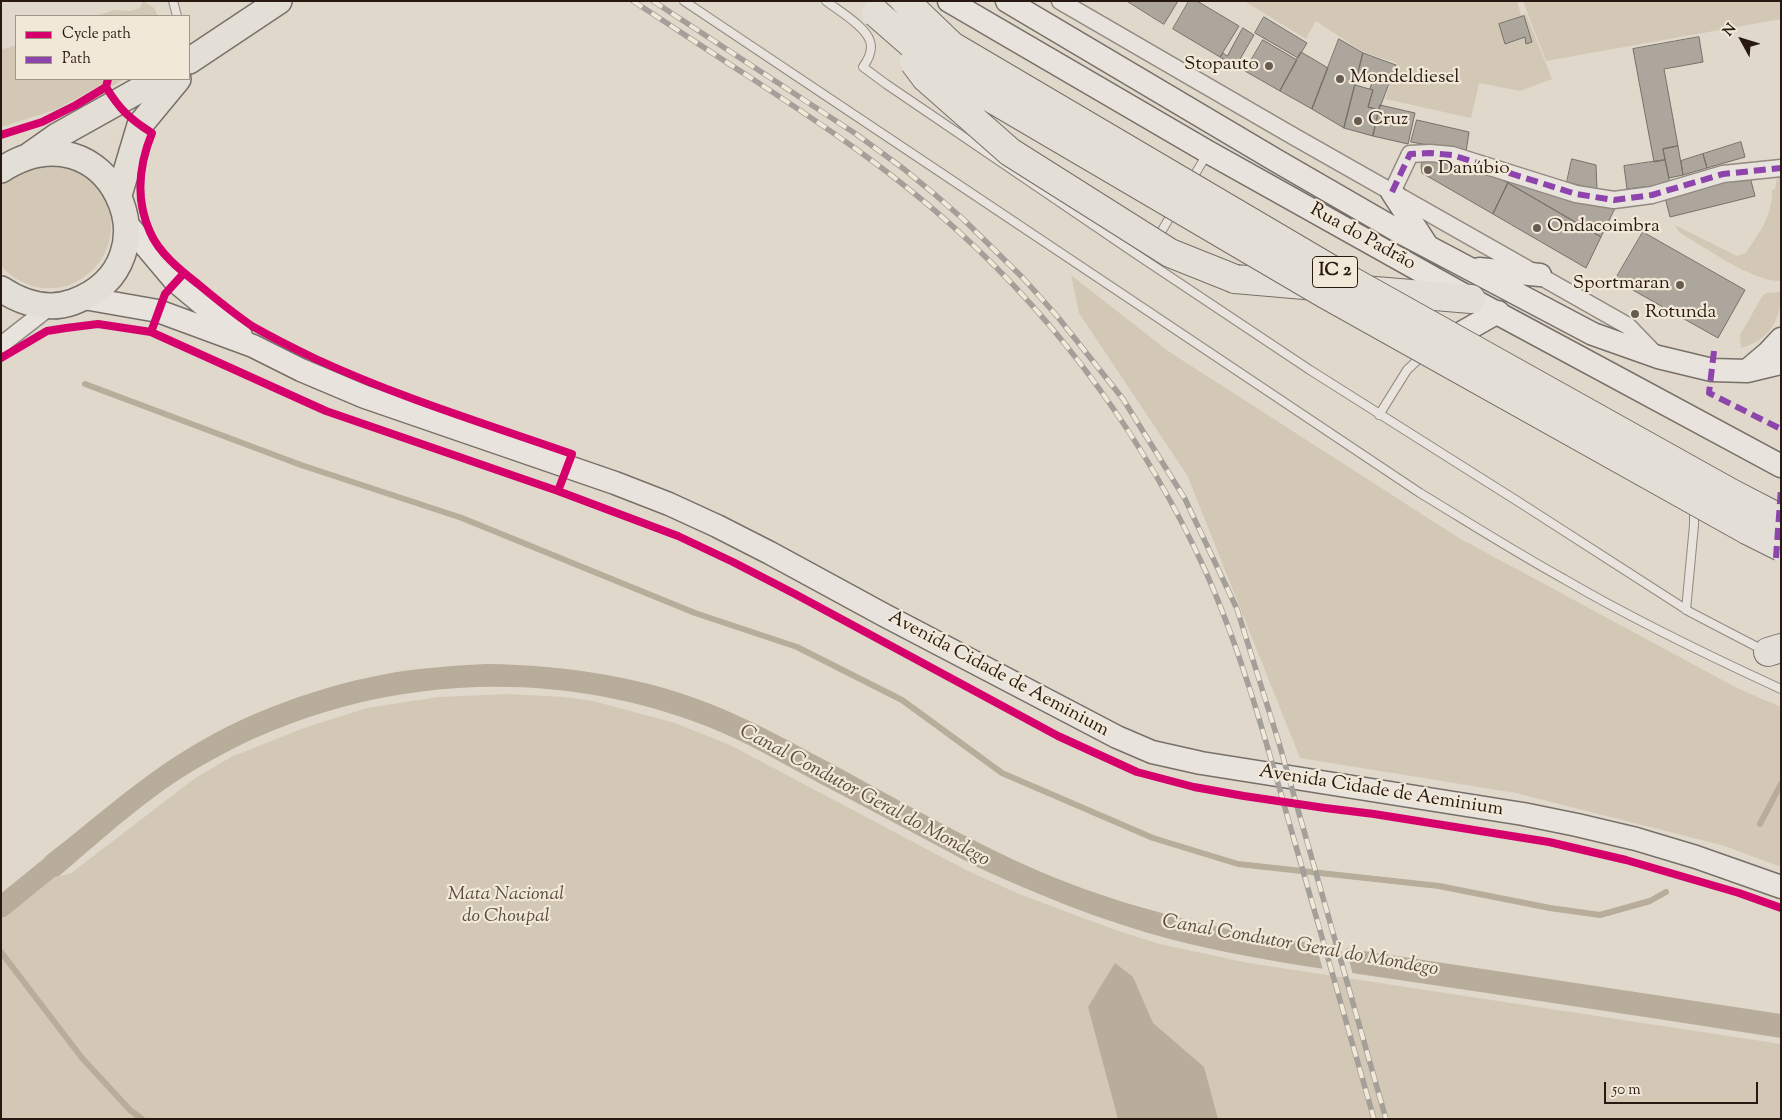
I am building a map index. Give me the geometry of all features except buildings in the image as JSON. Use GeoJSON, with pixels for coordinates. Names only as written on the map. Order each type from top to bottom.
{"type":"FeatureCollection","features":[{"type":"Feature","properties":{"kind":"highway","name":"IC 2"},"geometry":{"type":"LineString","coordinates":[[906,1],[952,46],[1339,274],[1781,519]]}},
{"type":"Feature","properties":{"kind":"highway","name":"IC 2"},"geometry":{"type":"LineString","coordinates":[[871,7],[938,67],[1334,299],[1747,530],[1781,547]]}},
{"type":"Feature","properties":{"kind":"highway"},"geometry":{"type":"LineString","coordinates":[[871,7],[926,78],[1010,152],[1170,253],[1235,279],[1472,299]]}},
{"type":"Feature","properties":{"kind":"main road"},"geometry":{"type":"LineString","coordinates":[[192,61],[279,1]]}},
{"type":"Feature","properties":{"kind":"main road","name":"Rua do Padrão"},"geometry":{"type":"LineString","coordinates":[[949,1],[1208,152],[1472,299],[1781,466]]}},
{"type":"Feature","properties":{"kind":"main road","name":"Rua do Padrão"},"geometry":{"type":"LineString","coordinates":[[1007,1],[1285,166],[1428,247],[1594,334],[1658,358],[1712,370],[1747,371],[1781,363]]}},
{"type":"Feature","properties":{"kind":"main road"},"geometry":{"type":"LineString","coordinates":[[12,161],[162,80]]}},
{"type":"Feature","properties":{"kind":"main road"},"geometry":{"type":"LineString","coordinates":[[119,195],[140,125],[162,80]]}},
{"type":"Feature","properties":{"kind":"main road"},"geometry":{"type":"LineString","coordinates":[[1,288],[23,301],[37,305],[68,304],[84,298],[99,288],[111,274],[120,259],[126,242],[124,209],[119,195],[110,180],[97,168],[65,154],[48,152],[12,161]]}},
{"type":"Feature","properties":{"kind":"main road"},"geometry":{"type":"LineString","coordinates":[[1392,192],[1428,247]]}},
{"type":"Feature","properties":{"kind":"main road","name":"Avenida Cidade de Aeminium"},"geometry":{"type":"LineString","coordinates":[[126,224],[175,281],[253,346]]}},
{"type":"Feature","properties":{"kind":"main road"},"geometry":{"type":"LineString","coordinates":[[1470,269],[1540,275]]}},
{"type":"Feature","properties":{"kind":"main road","name":"Avenida Cidade de Aeminium"},"geometry":{"type":"LineString","coordinates":[[84,298],[158,311],[253,346],[301,370],[365,397],[615,483],[693,515],[770,553],[1117,737],[1152,752],[1200,763],[1577,824],[1696,856],[1781,887]]}},
{"type":"Feature","properties":{"kind":"main road"},"geometry":{"type":"LineString","coordinates":[[1447,341],[1498,312]]}},
{"type":"Feature","properties":{"kind":"main road"},"geometry":{"type":"LineString","coordinates":[[1747,371],[1781,339]]}},
{"type":"Feature","properties":{"kind":"street"},"geometry":{"type":"LineString","coordinates":[[1060,1],[1628,326],[1658,358]]}},
{"type":"Feature","properties":{"kind":"street"},"geometry":{"type":"LineString","coordinates":[[1392,192],[1410,154],[1452,155],[1576,194],[1614,200],[1652,195],[1723,174],[1781,168]]}},
{"type":"Feature","properties":{"kind":"street"},"geometry":{"type":"LineString","coordinates":[[1,345],[51,306]]}},
{"type":"Feature","properties":{"kind":"lane"},"geometry":{"type":"LineString","coordinates":[[173,1],[177,15]]}},
{"type":"Feature","properties":{"kind":"lane"},"geometry":{"type":"LineString","coordinates":[[684,1],[1420,493],[1601,600],[1660,631],[1781,689]]}},
{"type":"Feature","properties":{"kind":"lane"},"geometry":{"type":"LineString","coordinates":[[826,1],[862,29],[871,42],[870,57],[863,67],[1145,260],[1379,414],[1686,610],[1777,653]]}},
{"type":"Feature","properties":{"kind":"lane"},"geometry":{"type":"LineString","coordinates":[[1184,194],[1208,152]]}},
{"type":"Feature","properties":{"kind":"lane"},"geometry":{"type":"LineString","coordinates":[[1145,260],[1178,203]]}},
{"type":"Feature","properties":{"kind":"lane"},"geometry":{"type":"LineString","coordinates":[[1379,414],[1407,370],[1422,355],[1447,341],[1689,477],[1693,484],[1694,524],[1686,610]]}},
{"type":"Feature","properties":{"kind":"green space"},"geometry":{"type":"Polygon","coordinates":[[[143,1],[154,8],[158,15],[99,15],[114,10],[130,11],[140,8],[143,1]]]}},
{"type":"Feature","properties":{"kind":"green space"},"geometry":{"type":"Polygon","coordinates":[[[1244,1],[1517,1],[1521,15],[1526,14],[1552,79],[1520,91],[1479,83],[1471,118],[1385,99],[1397,63],[1363,52],[1316,21],[1306,39],[1244,1]]]}},
{"type":"Feature","properties":{"kind":"green space"},"geometry":{"type":"Polygon","coordinates":[[[1523,1],[1781,1],[1781,19],[1546,61],[1523,1]]]}},
{"type":"Feature","properties":{"kind":"green space"},"geometry":{"type":"Polygon","coordinates":[[[15,45],[15,80],[122,80],[112,86],[101,85],[55,110],[1,127],[1,50],[15,45]]]}},
{"type":"Feature","properties":{"kind":"green space"},"geometry":{"type":"Polygon","coordinates":[[[42,163],[65,165],[85,175],[100,189],[108,206],[111,225],[108,244],[100,262],[86,276],[58,288],[33,286],[11,275],[1,265],[1,186],[5,181],[42,163]]]}},
{"type":"Feature","properties":{"kind":"green space"},"geometry":{"type":"Polygon","coordinates":[[[1778,172],[1781,172],[1781,281],[1770,280],[1745,271],[1678,231],[1675,225],[1737,256],[1746,253],[1768,216],[1772,190],[1775,189],[1778,172]]]}},
{"type":"Feature","properties":{"kind":"green space"},"geometry":{"type":"Polygon","coordinates":[[[1071,275],[1168,351],[1459,538],[1739,689],[1781,707],[1781,867],[1725,846],[1516,793],[1300,758],[1187,475],[1079,313],[1071,275]]]}},
{"type":"Feature","properties":{"kind":"green space"},"geometry":{"type":"Polygon","coordinates":[[[1781,292],[1779,312],[1771,328],[1759,340],[1741,348],[1740,335],[1763,295],[1781,292]]]}},
{"type":"Feature","properties":{"kind":"green space","name":"Mata Nacional do Choupal"},"geometry":{"type":"Polygon","coordinates":[[[509,694],[593,701],[675,723],[730,745],[968,871],[1019,894],[1118,931],[1160,944],[1248,963],[1781,1044],[1781,1119],[1,1119],[1,915],[47,878],[70,874],[194,779],[231,757],[304,728],[367,708],[438,697],[509,694]]]}},
{"type":"Feature","properties":{"kind":"water","name":"Canal Condutor Geral do Mondego"},"geometry":{"type":"Polygon","coordinates":[[[486,664],[577,670],[636,681],[695,698],[735,714],[771,732],[1012,859],[1070,884],[1129,904],[1251,934],[1781,1014],[1781,1038],[1304,966],[1203,947],[1145,932],[1071,907],[975,866],[721,732],[644,706],[580,693],[515,687],[450,689],[386,697],[322,713],[261,735],[183,777],[128,817],[59,876],[47,878],[39,868],[46,856],[155,770],[194,745],[238,722],[284,702],[357,680],[420,669],[486,664]]]}},
{"type":"Feature","properties":{"kind":"water"},"geometry":{"type":"Polygon","coordinates":[[[1115,963],[1133,977],[1153,1023],[1204,1067],[1218,1119],[1118,1119],[1088,1007],[1115,963]]]}},
{"type":"Feature","properties":{"kind":"pier"},"geometry":{"type":"Polygon","coordinates":[[[1315,941],[1345,945],[1353,975],[1323,970],[1315,941]]]}},
{"type":"Feature","properties":{"kind":"waterway"},"geometry":{"type":"LineString","coordinates":[[85,384],[301,465],[462,518],[695,613],[797,647],[902,700],[1002,773],[1153,838],[1238,864],[1439,886],[1550,908],[1600,915],[1650,901],[1666,892]]}},
{"type":"Feature","properties":{"kind":"waterway"},"geometry":{"type":"LineString","coordinates":[[1760,824],[1781,784]]}},
{"type":"Feature","properties":{"kind":"waterway","name":"Canal Condutor Geral do Mondego"},"geometry":{"type":"LineString","coordinates":[[1,907],[65,855]]}},
{"type":"Feature","properties":{"kind":"waterway"},"geometry":{"type":"LineString","coordinates":[[1,952],[82,1058],[130,1110],[142,1119]]}},
{"type":"Feature","properties":{"kind":"railway"},"geometry":{"type":"LineString","coordinates":[[633,1],[832,132],[935,210],[997,268],[1033,306],[1067,346],[1129,432],[1157,477],[1182,523],[1205,570],[1231,633],[1263,730],[1374,1119]]}},
{"type":"Feature","properties":{"kind":"railway"},"geometry":{"type":"LineString","coordinates":[[653,1],[856,134],[932,192],[963,219],[1023,278],[1057,316],[1123,399],[1185,499],[1237,609],[1279,743],[1386,1119]]}},
{"type":"Feature","properties":{"kind":"marked path"},"geometry":{"type":"LineString","coordinates":[[1392,192],[1410,154],[1452,155],[1576,194],[1614,200],[1652,195],[1723,174],[1781,168]]}},
{"type":"Feature","properties":{"kind":"marked path"},"geometry":{"type":"LineString","coordinates":[[1714,351],[1709,393],[1781,429]]}},
{"type":"Feature","properties":{"kind":"marked path"},"geometry":{"type":"LineString","coordinates":[[1776,558],[1781,488]]}},
{"type":"Feature","properties":{"kind":"cycle path"},"geometry":{"type":"LineString","coordinates":[[108,80],[106,87],[121,108],[131,118],[152,133],[144,157],[140,182],[142,207],[145,220],[154,240],[177,267],[252,326],[316,359],[410,398],[572,454],[558,491]]}},
{"type":"Feature","properties":{"kind":"cycle path"},"geometry":{"type":"LineString","coordinates":[[1,135],[42,122],[106,87]]}},
{"type":"Feature","properties":{"kind":"cycle path"},"geometry":{"type":"LineString","coordinates":[[151,332],[165,294],[184,273]]}},
{"type":"Feature","properties":{"kind":"cycle path"},"geometry":{"type":"LineString","coordinates":[[1,358],[47,331],[98,324],[151,332],[326,411],[558,491],[678,536],[795,594],[1058,736],[1137,772],[1194,787],[1244,796],[1374,814],[1549,842],[1626,860],[1739,893],[1781,908]]}},
{"type":"Feature","properties":{"kind":"place","name":"Stopauto"},"geometry":{"type":"Point","coordinates":[1269,66]}},
{"type":"Feature","properties":{"kind":"place","name":"Mondeldiesel"},"geometry":{"type":"Point","coordinates":[1340,79]}},
{"type":"Feature","properties":{"kind":"place","name":"Cruz"},"geometry":{"type":"Point","coordinates":[1358,121]}},
{"type":"Feature","properties":{"kind":"place","name":"Danúbio"},"geometry":{"type":"Point","coordinates":[1428,170]}},
{"type":"Feature","properties":{"kind":"place","name":"Ondacoimbra"},"geometry":{"type":"Point","coordinates":[1537,228]}},
{"type":"Feature","properties":{"kind":"place","name":"Sportmaran"},"geometry":{"type":"Point","coordinates":[1680,285]}},
{"type":"Feature","properties":{"kind":"place","name":"Rotunda"},"geometry":{"type":"Point","coordinates":[1635,314]}}]}
